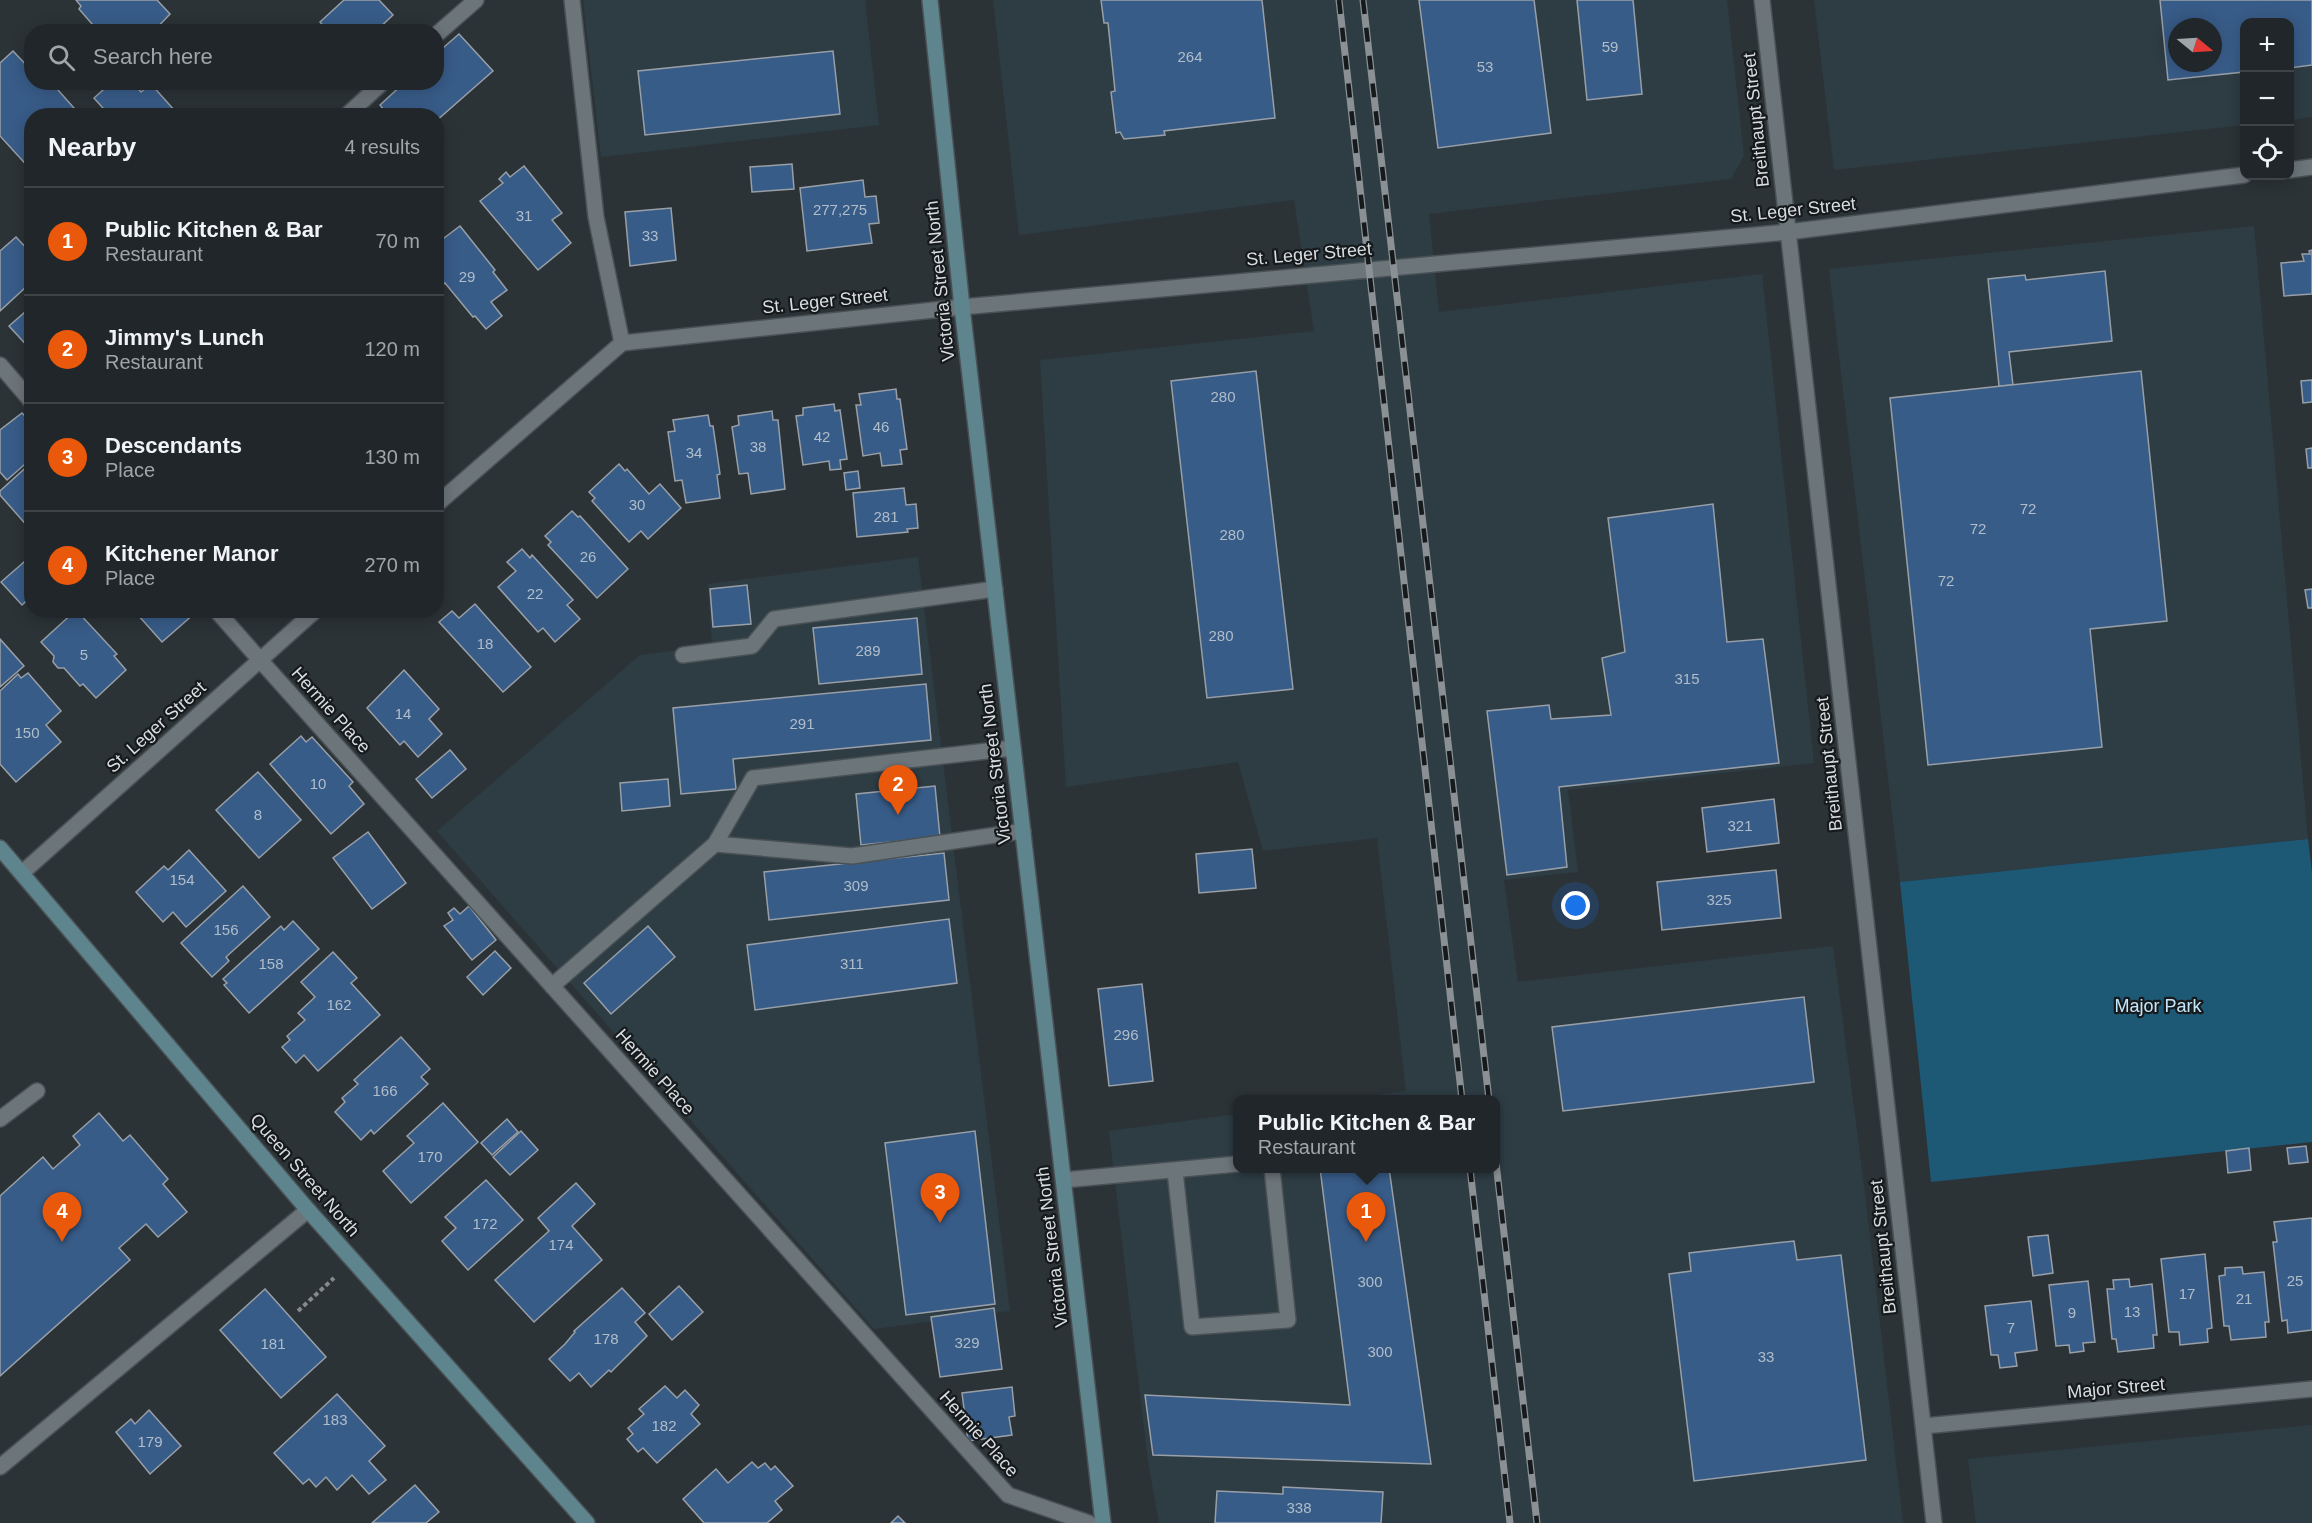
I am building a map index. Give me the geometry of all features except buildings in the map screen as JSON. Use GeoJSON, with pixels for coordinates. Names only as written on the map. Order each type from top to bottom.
{"type":"FeatureCollection","features":[{"type":"Feature","properties":{"kind":"main road","name":"Victoria Street North"},"geometry":{"type":"LineString","coordinates":[[930,0],[962,307],[1103,1523]]}},
{"type":"Feature","properties":{"kind":"main road","name":"Queen Street North"},"geometry":{"type":"LineString","coordinates":[[0,848],[308,1210],[587,1523]]}},
{"type":"Feature","properties":{"kind":"street"},"geometry":{"type":"LineString","coordinates":[[444,28],[476,0]]}},
{"type":"Feature","properties":{"kind":"street"},"geometry":{"type":"LineString","coordinates":[[444,498],[622,343],[596,217],[572,0]]}},
{"type":"Feature","properties":{"kind":"street","name":"Breithaupt Street"},"geometry":{"type":"LineString","coordinates":[[1762,0],[1934,1523]]}},
{"type":"Feature","properties":{"kind":"street"},"geometry":{"type":"LineString","coordinates":[[355,108],[374,90]]}},
{"type":"Feature","properties":{"kind":"street"},"geometry":{"type":"LineString","coordinates":[[2294,169],[2312,167]]}},
{"type":"Feature","properties":{"kind":"street","name":"St. Leger Street"},"geometry":{"type":"LineString","coordinates":[[622,343],[962,307],[1788,232],[2240,176]]}},
{"type":"Feature","properties":{"kind":"street"},"geometry":{"type":"LineString","coordinates":[[0,365],[24,391]]}},
{"type":"Feature","properties":{"kind":"street"},"geometry":{"type":"LineString","coordinates":[[683,655],[752,646],[774,619],[995,589]]}},
{"type":"Feature","properties":{"kind":"street","name":"Hermie Place"},"geometry":{"type":"LineString","coordinates":[[223,618],[1008,1495],[1089,1523]]}},
{"type":"Feature","properties":{"kind":"street","name":"St. Leger Street"},"geometry":{"type":"LineString","coordinates":[[22,873],[307,618]]}},
{"type":"Feature","properties":{"kind":"street"},"geometry":{"type":"LineString","coordinates":[[552,986],[715,844],[753,778],[1013,748]]}},
{"type":"Feature","properties":{"kind":"street"},"geometry":{"type":"LineString","coordinates":[[715,844],[852,856],[1023,831]]}},
{"type":"Feature","properties":{"kind":"street"},"geometry":{"type":"LineString","coordinates":[[0,1119],[37,1091]]}},
{"type":"Feature","properties":{"kind":"street"},"geometry":{"type":"LineString","coordinates":[[1064,1180],[1233,1164]]}},
{"type":"Feature","properties":{"kind":"street"},"geometry":{"type":"LineString","coordinates":[[1175,1171],[1192,1327],[1288,1320],[1273,1173]]}},
{"type":"Feature","properties":{"kind":"street"},"geometry":{"type":"LineString","coordinates":[[0,1467],[308,1210]]}},
{"type":"Feature","properties":{"kind":"street","name":"Major Street"},"geometry":{"type":"LineString","coordinates":[[1924,1426],[2312,1389]]}},
{"type":"Feature","properties":{"kind":"path"},"geometry":{"type":"LineString","coordinates":[[298,1311],[339,1274]]}},
{"type":"Feature","properties":{"kind":"shaded area"},"geometry":{"type":"Polygon","coordinates":[[[583,0],[865,0],[879,125],[601,157],[583,0]]]}},
{"type":"Feature","properties":{"kind":"shaded area"},"geometry":{"type":"Polygon","coordinates":[[[993,0],[1727,0],[1744,156],[1731,179],[1429,214],[1439,312],[1762,274],[1814,763],[1568,790],[1578,872],[1504,880],[1518,982],[1833,946],[1864,1185],[1903,1523],[1159,1523],[1148,1462],[1109,1131],[1233,1115],[1233,1173],[1500,1173],[1500,1095],[1376,1095],[1406,1091],[1377,838],[1263,851],[1238,762],[1066,787],[1040,360],[1314,331],[1294,200],[1019,235],[993,0]]]}},
{"type":"Feature","properties":{"kind":"shaded area"},"geometry":{"type":"Polygon","coordinates":[[[1814,0],[2312,0],[2312,117],[2294,119],[2294,18],[2240,18],[2240,125],[1834,170],[1814,0]]]}},
{"type":"Feature","properties":{"kind":"shaded area"},"geometry":{"type":"Polygon","coordinates":[[[2254,226],[2308,839],[1900,882],[1829,269],[2254,226]]]}},
{"type":"Feature","properties":{"kind":"shaded area"},"geometry":{"type":"Polygon","coordinates":[[[918,557],[1010,1311],[874,1329],[437,831],[640,655],[712,646],[708,584],[918,557]]]}},
{"type":"Feature","properties":{"kind":"shaded area"},"geometry":{"type":"Polygon","coordinates":[[[2312,1425],[2312,1523],[1976,1523],[1968,1459],[2312,1425]]]}},
{"type":"Feature","properties":{"kind":"green space","name":"Major Park"},"geometry":{"type":"Polygon","coordinates":[[[2308,839],[2312,873],[2312,1142],[1931,1182],[1900,882],[2308,839]]]}},
{"type":"Feature","properties":{"kind":"railway"},"geometry":{"type":"LineString","coordinates":[[1339,0],[1461,1095]]}},
{"type":"Feature","properties":{"kind":"railway"},"geometry":{"type":"LineString","coordinates":[[1363,0],[1488,1095]]}},
{"type":"Feature","properties":{"kind":"railway"},"geometry":{"type":"LineString","coordinates":[[1471,1173],[1510,1523]]}},
{"type":"Feature","properties":{"kind":"railway"},"geometry":{"type":"LineString","coordinates":[[1497,1173],[1537,1523]]}},
{"type":"Feature","properties":{"kind":"place","name":"Jimmy's Lunch"},"geometry":{"type":"Point","coordinates":[898,815]}},
{"type":"Feature","properties":{"kind":"place","name":"Descendants"},"geometry":{"type":"Point","coordinates":[940,1223]}},
{"type":"Feature","properties":{"kind":"place","name":"Kitchener Manor"},"geometry":{"type":"Point","coordinates":[62,1242]}},
{"type":"Feature","properties":{"kind":"place","name":"Public Kitchen & Bar"},"geometry":{"type":"Point","coordinates":[1366,1242]}}]}
